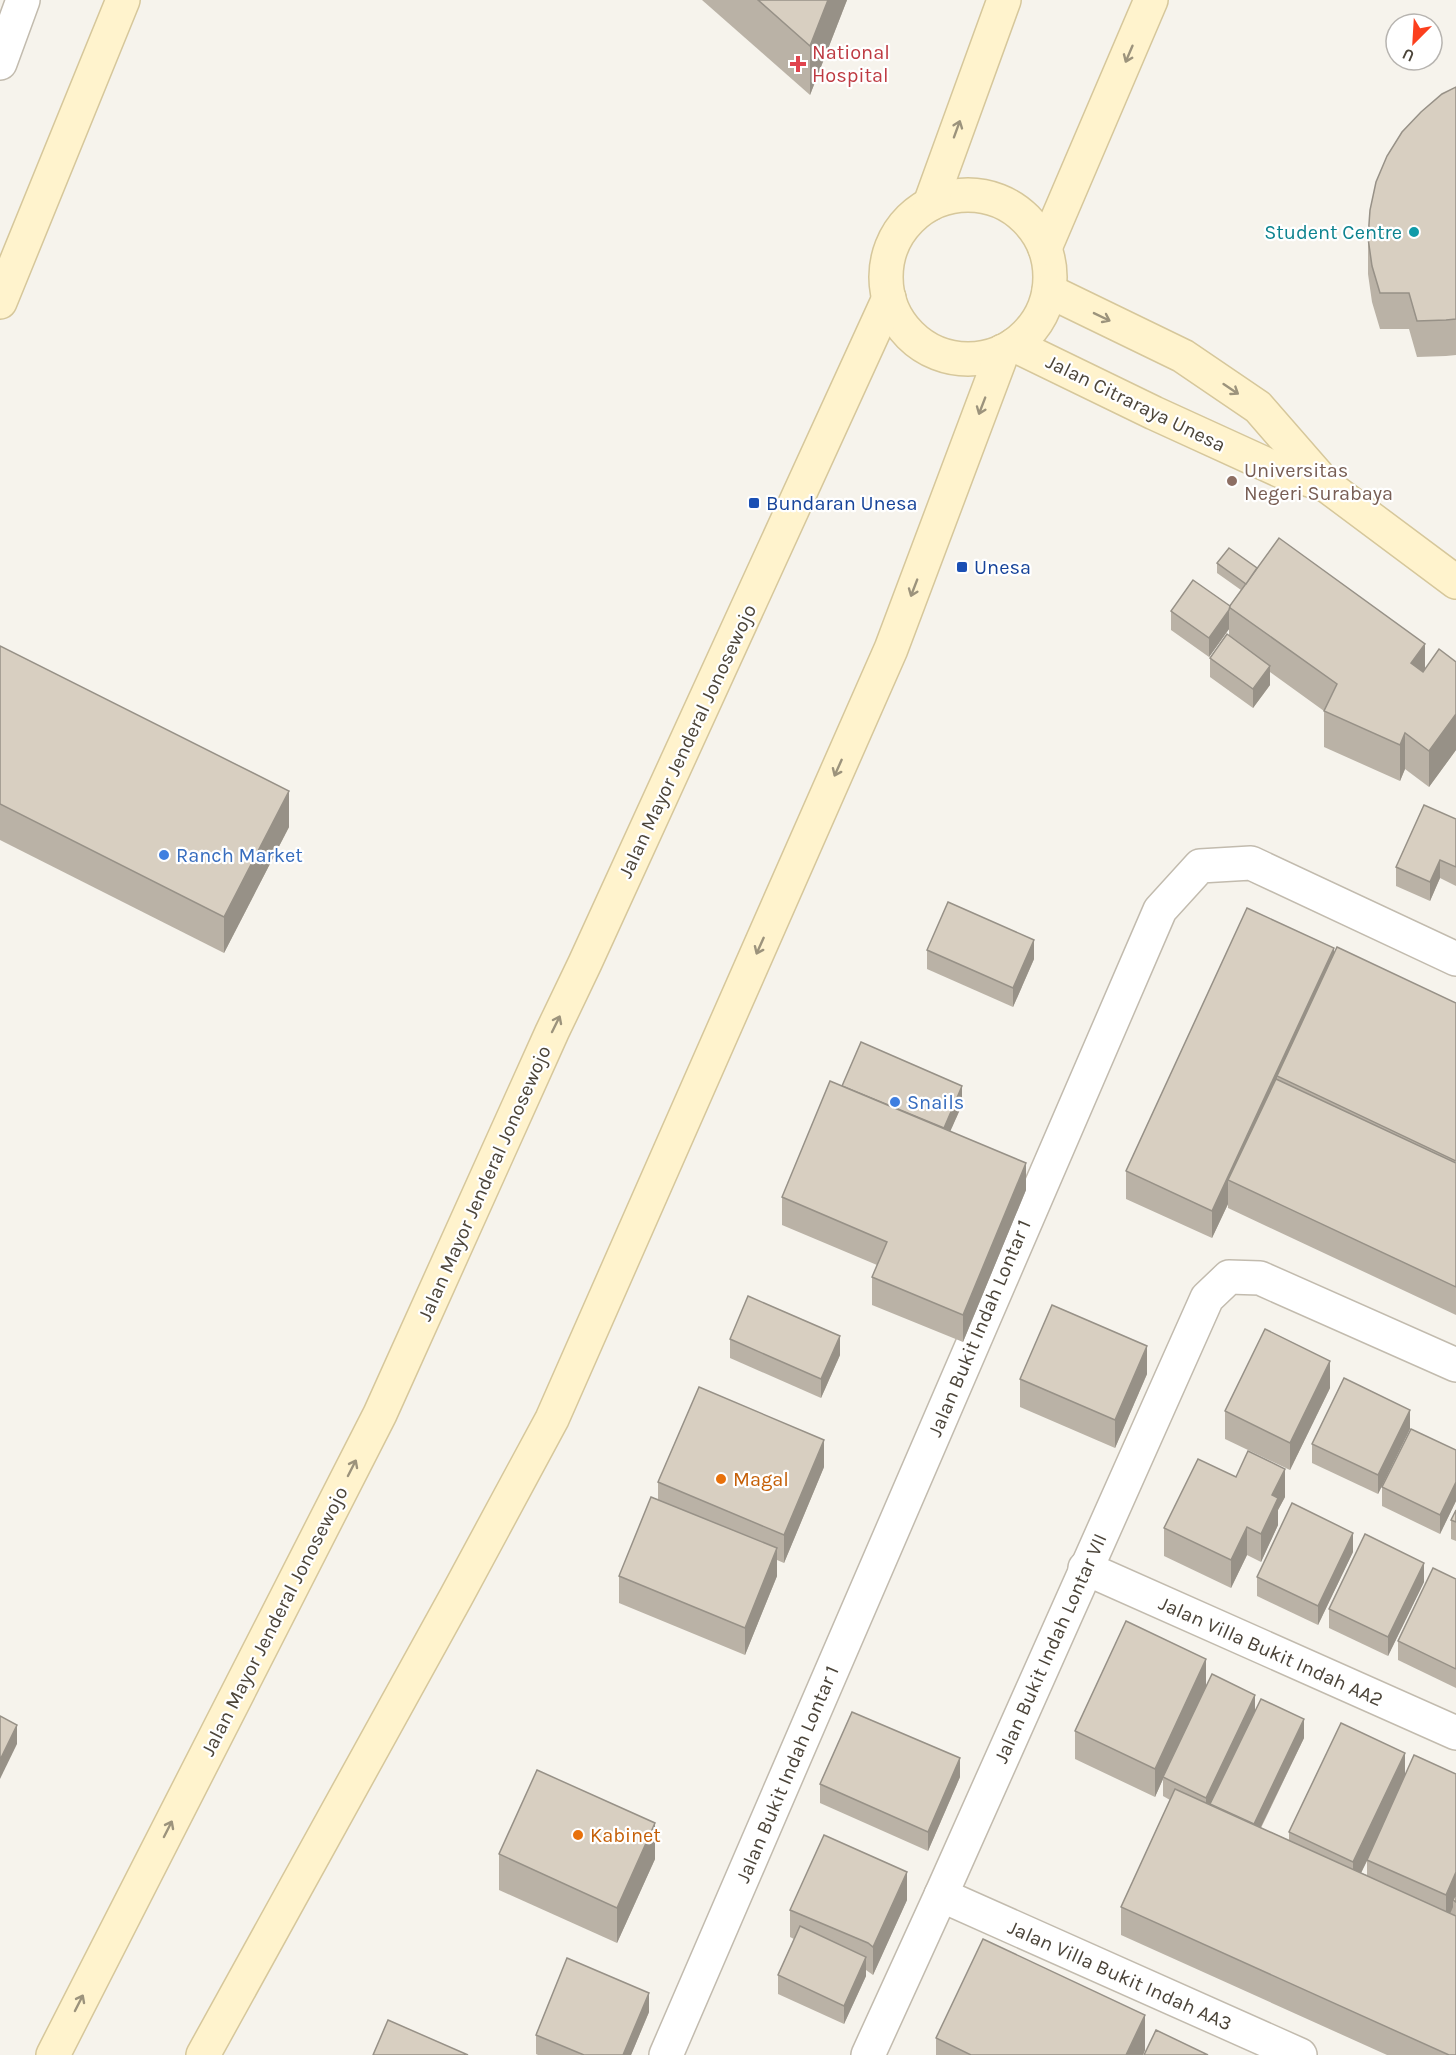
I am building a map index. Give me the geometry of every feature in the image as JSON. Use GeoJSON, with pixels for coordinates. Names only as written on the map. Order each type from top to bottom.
{"type":"FeatureCollection","features":[{"type":"Feature","properties":{"kind":"main road"},"geometry":{"type":"LineString","coordinates":[[930,204],[1004,0]]}},
{"type":"Feature","properties":{"kind":"main road"},"geometry":{"type":"LineString","coordinates":[[1045,248],[1151,0]]}},
{"type":"Feature","properties":{"kind":"main road"},"geometry":{"type":"LineString","coordinates":[[0,302],[118,2]]}},
{"type":"Feature","properties":{"kind":"main road"},"geometry":{"type":"LineString","coordinates":[[945,161],[1061,212]]}},
{"type":"Feature","properties":{"kind":"main road"},"geometry":{"type":"LineString","coordinates":[[956,195],[984,196],[1010,206],[1032,224],[1045,248],[1050,271],[1049,291],[1043,312],[1031,330],[1009,348],[980,357],[956,357],[934,351],[914,338],[899,320],[889,298],[886,276],[889,254],[898,234],[912,217],[930,204],[956,195]]}},
{"type":"Feature","properties":{"kind":"main road","name":"Jalan Citraraya Unesa"},"geometry":{"type":"LineString","coordinates":[[1049,291],[1183,356],[1258,407],[1326,485],[1456,582]]}},
{"type":"Feature","properties":{"kind":"main road","name":"Jalan Mayor Jenderal Jonosewojo"},"geometry":{"type":"LineString","coordinates":[[53,2055],[380,1414],[552,1032],[889,298]]}},
{"type":"Feature","properties":{"kind":"main road"},"geometry":{"type":"LineString","coordinates":[[204,2055],[552,1419],[891,649],[1009,348]]}},
{"type":"Feature","properties":{"kind":"main road","name":"Jalan Citraraya Unesa"},"geometry":{"type":"LineString","coordinates":[[1009,348],[1283,472],[1326,485]]}},
{"type":"Feature","properties":{"kind":"street"},"geometry":{"type":"LineString","coordinates":[[0,63],[23,0]]}},
{"type":"Feature","properties":{"kind":"street","name":"Jalan Bukit Indah Lontar 1"},"geometry":{"type":"LineString","coordinates":[[666,2055],[1160,910],[1200,866],[1251,863],[1456,959]]}},
{"type":"Feature","properties":{"kind":"street","name":"Jalan Bukit Indah Lontar VII"},"geometry":{"type":"LineString","coordinates":[[868,2055],[1207,1298],[1229,1277],[1260,1278],[1456,1365]]}},
{"type":"Feature","properties":{"kind":"street","name":"Jalan Villa Bukit Indah AA2"},"geometry":{"type":"LineString","coordinates":[[1085,1568],[1456,1733]]}},
{"type":"Feature","properties":{"kind":"street","name":"Jalan Villa Bukit Indah AA3"},"geometry":{"type":"LineString","coordinates":[[941,1895],[1300,2055]]}},
{"type":"Feature","properties":{"kind":"building"},"geometry":{"type":"Polygon","coordinates":[[[758,0],[828,0],[810,46],[758,0]]]}},
{"type":"Feature","properties":{"kind":"building","name":"Student Centre"},"geometry":{"type":"Polygon","coordinates":[[[1456,87],[1456,319],[1417,321],[1409,293],[1380,293],[1372,266],[1368,238],[1370,210],[1376,182],[1387,156],[1402,132],[1442,94],[1456,87]]]}},
{"type":"Feature","properties":{"kind":"building"},"geometry":{"type":"Polygon","coordinates":[[[1279,538],[1425,644],[1411,663],[1423,672],[1439,649],[1456,662],[1456,714],[1429,751],[1405,733],[1400,745],[1324,711],[1337,684],[1229,607],[1279,538]]]}},
{"type":"Feature","properties":{"kind":"building"},"geometry":{"type":"Polygon","coordinates":[[[1229,548],[1257,568],[1246,584],[1217,563],[1229,548]]]}},
{"type":"Feature","properties":{"kind":"building"},"geometry":{"type":"Polygon","coordinates":[[[1193,580],[1230,606],[1209,638],[1171,611],[1193,580]]]}},
{"type":"Feature","properties":{"kind":"building"},"geometry":{"type":"Polygon","coordinates":[[[1227,634],[1270,666],[1253,689],[1210,658],[1227,634]]]}},
{"type":"Feature","properties":{"kind":"building"},"geometry":{"type":"Polygon","coordinates":[[[0,646],[289,791],[224,917],[0,804],[0,646]]]}},
{"type":"Feature","properties":{"kind":"building"},"geometry":{"type":"Polygon","coordinates":[[[1424,805],[1456,819],[1456,867],[1440,860],[1430,882],[1396,867],[1424,805]]]}},
{"type":"Feature","properties":{"kind":"building"},"geometry":{"type":"Polygon","coordinates":[[[948,902],[1034,940],[1013,988],[927,950],[948,902]]]}},
{"type":"Feature","properties":{"kind":"building"},"geometry":{"type":"Polygon","coordinates":[[[1247,908],[1334,948],[1212,1211],[1126,1171],[1247,908]]]}},
{"type":"Feature","properties":{"kind":"building"},"geometry":{"type":"Polygon","coordinates":[[[1337,947],[1456,1003],[1456,1161],[1277,1076],[1337,947]]]}},
{"type":"Feature","properties":{"kind":"building"},"geometry":{"type":"Polygon","coordinates":[[[861,1042],[962,1086],[944,1128],[842,1086],[861,1042]]]}},
{"type":"Feature","properties":{"kind":"building"},"geometry":{"type":"Polygon","coordinates":[[[1276,1079],[1456,1163],[1456,1287],[1228,1180],[1276,1079]]]}},
{"type":"Feature","properties":{"kind":"building"},"geometry":{"type":"Polygon","coordinates":[[[830,1081],[1026,1163],[963,1315],[872,1277],[887,1242],[782,1197],[830,1081]]]}},
{"type":"Feature","properties":{"kind":"building"},"geometry":{"type":"Polygon","coordinates":[[[748,1296],[840,1336],[821,1379],[730,1339],[748,1296]]]}},
{"type":"Feature","properties":{"kind":"building"},"geometry":{"type":"Polygon","coordinates":[[[1052,1305],[1147,1346],[1115,1420],[1020,1379],[1052,1305]]]}},
{"type":"Feature","properties":{"kind":"building"},"geometry":{"type":"Polygon","coordinates":[[[1265,1329],[1330,1361],[1290,1443],[1225,1411],[1265,1329]]]}},
{"type":"Feature","properties":{"kind":"building"},"geometry":{"type":"Polygon","coordinates":[[[1344,1378],[1410,1410],[1378,1475],[1312,1444],[1344,1378]]]}},
{"type":"Feature","properties":{"kind":"building"},"geometry":{"type":"Polygon","coordinates":[[[699,1387],[824,1440],[784,1535],[658,1482],[699,1387]]]}},
{"type":"Feature","properties":{"kind":"building"},"geometry":{"type":"Polygon","coordinates":[[[1411,1429],[1456,1450],[1456,1482],[1440,1515],[1382,1487],[1411,1429]]]}},
{"type":"Feature","properties":{"kind":"building"},"geometry":{"type":"Polygon","coordinates":[[[1248,1451],[1285,1469],[1272,1495],[1278,1498],[1261,1534],[1247,1527],[1231,1560],[1164,1528],[1198,1459],[1236,1477],[1248,1451]]]}},
{"type":"Feature","properties":{"kind":"building"},"geometry":{"type":"Polygon","coordinates":[[[651,1497],[777,1548],[745,1628],[619,1576],[651,1497]]]}},
{"type":"Feature","properties":{"kind":"building"},"geometry":{"type":"Polygon","coordinates":[[[1292,1503],[1353,1533],[1318,1606],[1257,1577],[1292,1503]]]}},
{"type":"Feature","properties":{"kind":"building"},"geometry":{"type":"Polygon","coordinates":[[[1456,1510],[1456,1522],[1451,1520],[1456,1510]]]}},
{"type":"Feature","properties":{"kind":"building"},"geometry":{"type":"Polygon","coordinates":[[[1365,1534],[1424,1563],[1388,1637],[1329,1609],[1365,1534]]]}},
{"type":"Feature","properties":{"kind":"building"},"geometry":{"type":"Polygon","coordinates":[[[1433,1568],[1456,1579],[1456,1669],[1398,1641],[1433,1568]]]}},
{"type":"Feature","properties":{"kind":"building"},"geometry":{"type":"Polygon","coordinates":[[[1126,1621],[1206,1659],[1155,1769],[1075,1731],[1126,1621]]]}},
{"type":"Feature","properties":{"kind":"building"},"geometry":{"type":"Polygon","coordinates":[[[1212,1674],[1255,1695],[1206,1798],[1163,1777],[1212,1674]]]}},
{"type":"Feature","properties":{"kind":"building"},"geometry":{"type":"Polygon","coordinates":[[[1261,1699],[1304,1719],[1254,1824],[1210,1804],[1261,1699]]]}},
{"type":"Feature","properties":{"kind":"building"},"geometry":{"type":"Polygon","coordinates":[[[852,1712],[960,1758],[928,1832],[820,1784],[852,1712]]]}},
{"type":"Feature","properties":{"kind":"building"},"geometry":{"type":"Polygon","coordinates":[[[0,1716],[17,1725],[0,1760],[0,1716]]]}},
{"type":"Feature","properties":{"kind":"building"},"geometry":{"type":"Polygon","coordinates":[[[1341,1723],[1405,1753],[1353,1862],[1289,1832],[1341,1723]]]}},
{"type":"Feature","properties":{"kind":"building"},"geometry":{"type":"Polygon","coordinates":[[[1414,1755],[1456,1774],[1456,1872],[1446,1895],[1367,1860],[1414,1755]]]}},
{"type":"Feature","properties":{"kind":"building"},"geometry":{"type":"Polygon","coordinates":[[[537,1770],[655,1823],[617,1908],[499,1854],[537,1770]]]}},
{"type":"Feature","properties":{"kind":"building"},"geometry":{"type":"Polygon","coordinates":[[[1175,1789],[1456,1916],[1456,2055],[1449,2055],[1121,1907],[1175,1789]]]}},
{"type":"Feature","properties":{"kind":"building"},"geometry":{"type":"Polygon","coordinates":[[[824,1835],[907,1872],[873,1947],[790,1910],[824,1835]]]}},
{"type":"Feature","properties":{"kind":"building"},"geometry":{"type":"Polygon","coordinates":[[[800,1926],[866,1957],[844,2006],[778,1975],[800,1926]]]}},
{"type":"Feature","properties":{"kind":"building"},"geometry":{"type":"Polygon","coordinates":[[[983,1939],[1145,2015],[1126,2055],[971,2055],[936,2038],[983,1939]]]}},
{"type":"Feature","properties":{"kind":"building"},"geometry":{"type":"Polygon","coordinates":[[[567,1958],[649,1993],[623,2055],[584,2055],[536,2035],[567,1958]]]}},
{"type":"Feature","properties":{"kind":"building"},"geometry":{"type":"Polygon","coordinates":[[[388,2020],[468,2055],[373,2055],[388,2020]]]}},
{"type":"Feature","properties":{"kind":"building"},"geometry":{"type":"Polygon","coordinates":[[[1156,2030],[1208,2055],[1144,2055],[1156,2030]]]}},
{"type":"Feature","properties":{"kind":"place","name":"National Hospital"},"geometry":{"type":"Point","coordinates":[798,64]}},
{"type":"Feature","properties":{"kind":"place","name":"Student Centre"},"geometry":{"type":"Point","coordinates":[1414,232]}},
{"type":"Feature","properties":{"kind":"place","name":"Universitas Negeri Surabaya"},"geometry":{"type":"Point","coordinates":[1232,481]}},
{"type":"Feature","properties":{"kind":"place","name":"Bundaran Unesa"},"geometry":{"type":"Point","coordinates":[754,503]}},
{"type":"Feature","properties":{"kind":"place","name":"Unesa"},"geometry":{"type":"Point","coordinates":[962,567]}},
{"type":"Feature","properties":{"kind":"place","name":"Ranch Market"},"geometry":{"type":"Point","coordinates":[164,855]}},
{"type":"Feature","properties":{"kind":"place","name":"Snails"},"geometry":{"type":"Point","coordinates":[895,1102]}},
{"type":"Feature","properties":{"kind":"place","name":"Magal"},"geometry":{"type":"Point","coordinates":[721,1479]}},
{"type":"Feature","properties":{"kind":"place","name":"Kabinet"},"geometry":{"type":"Point","coordinates":[578,1835]}}]}
